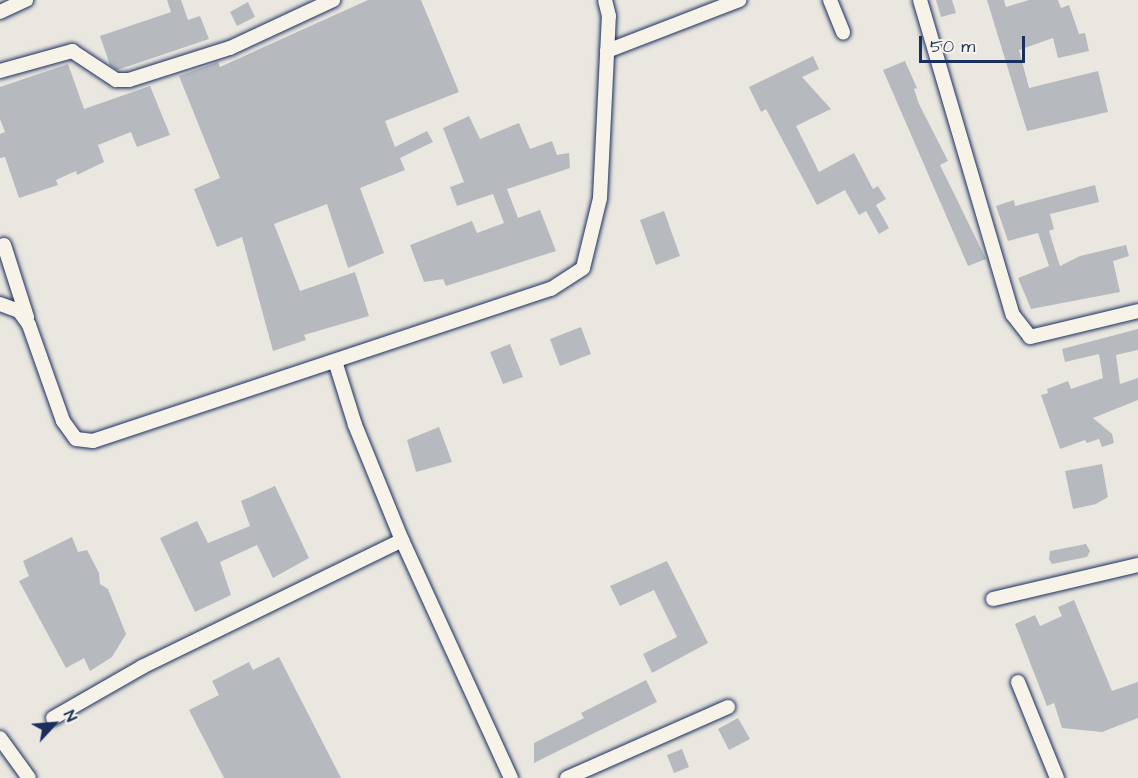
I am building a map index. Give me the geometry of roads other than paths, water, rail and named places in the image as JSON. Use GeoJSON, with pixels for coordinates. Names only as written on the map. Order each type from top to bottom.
{"type":"FeatureCollection","features":[{"type":"Feature","properties":{"kind":"street"},"geometry":{"type":"LineString","coordinates":[[0,12],[26,0]]}},
{"type":"Feature","properties":{"kind":"street"},"geometry":{"type":"LineString","coordinates":[[0,71],[72,51],[116,81],[129,80],[231,48],[333,0]]}},
{"type":"Feature","properties":{"kind":"street"},"geometry":{"type":"LineString","coordinates":[[2,239],[63,421],[76,439],[93,441],[551,289],[583,268],[600,198],[607,51],[605,0]]}},
{"type":"Feature","properties":{"kind":"street"},"geometry":{"type":"LineString","coordinates":[[607,51],[740,0]]}},
{"type":"Feature","properties":{"kind":"street"},"geometry":{"type":"LineString","coordinates":[[830,0],[843,33]]}},
{"type":"Feature","properties":{"kind":"street"},"geometry":{"type":"LineString","coordinates":[[920,0],[1013,315],[1029,337],[1138,311]]}},
{"type":"Feature","properties":{"kind":"street"},"geometry":{"type":"LineString","coordinates":[[0,262],[2,239]]}},
{"type":"Feature","properties":{"kind":"street"},"geometry":{"type":"LineString","coordinates":[[0,304],[19,311],[29,325]]}},
{"type":"Feature","properties":{"kind":"street"},"geometry":{"type":"LineString","coordinates":[[336,361],[355,425],[402,540],[511,778]]}},
{"type":"Feature","properties":{"kind":"street"},"geometry":{"type":"LineString","coordinates":[[53,718],[142,667],[402,540]]}},
{"type":"Feature","properties":{"kind":"street"},"geometry":{"type":"LineString","coordinates":[[993,599],[1138,565]]}},
{"type":"Feature","properties":{"kind":"street"},"geometry":{"type":"LineString","coordinates":[[1018,682],[1057,778]]}},
{"type":"Feature","properties":{"kind":"street"},"geometry":{"type":"LineString","coordinates":[[567,778],[728,707]]}},
{"type":"Feature","properties":{"kind":"street"},"geometry":{"type":"LineString","coordinates":[[0,738],[29,778]]}}]}
